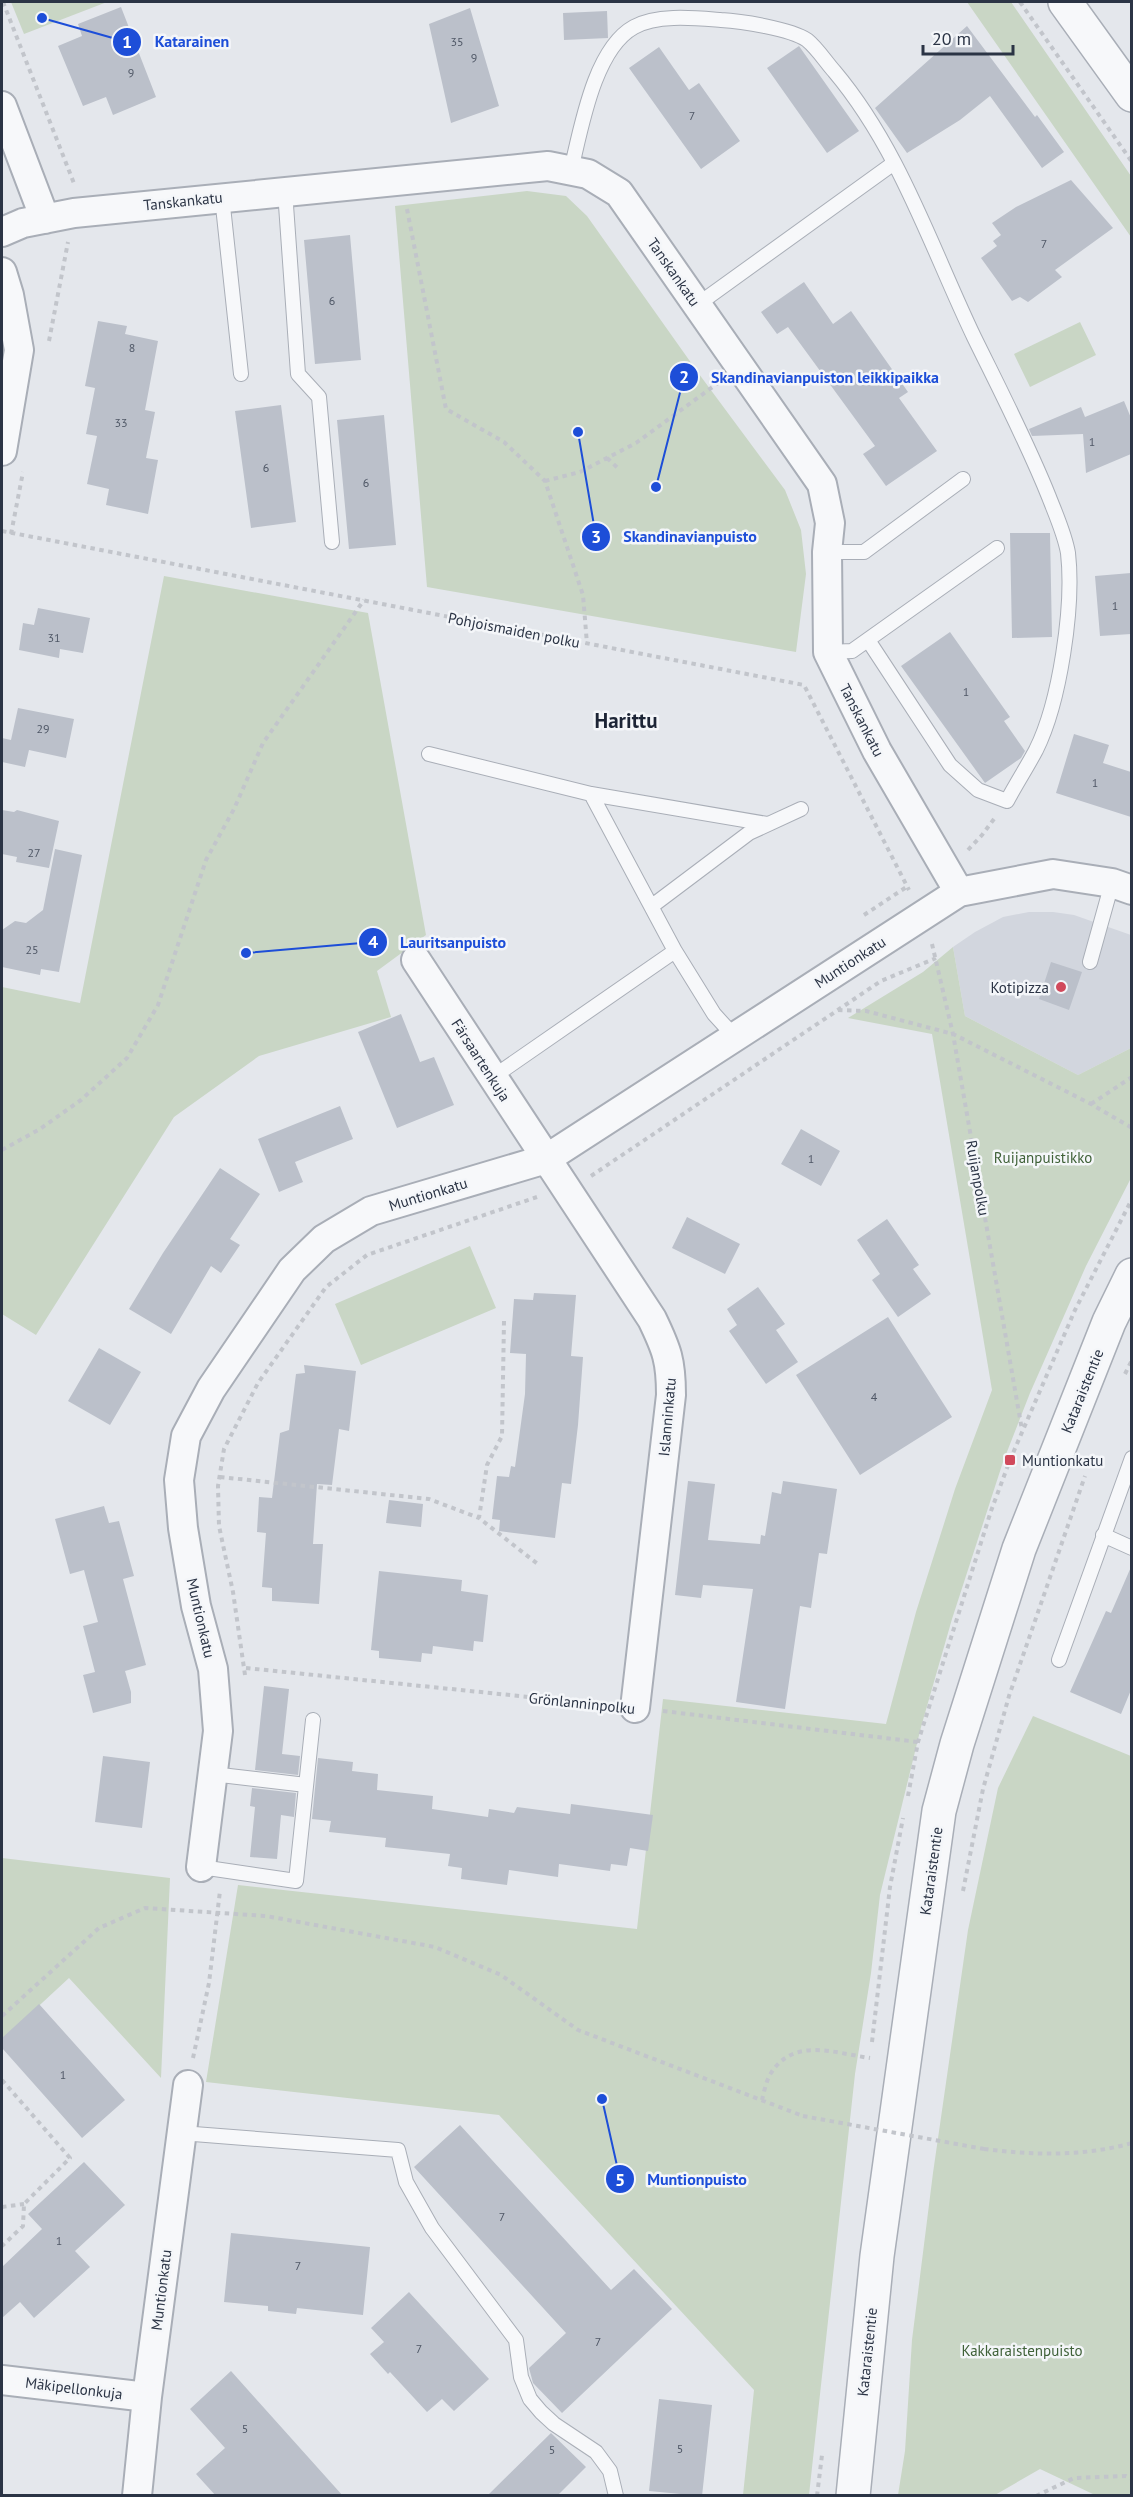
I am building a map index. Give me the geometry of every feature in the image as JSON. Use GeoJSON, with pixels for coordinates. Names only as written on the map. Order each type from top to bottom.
{"type":"FeatureCollection","features":[{"type":"Feature","properties":{"kind":"street"},"geometry":{"type":"LineString","coordinates":[[1065,2],[1131,95]]}},
{"type":"Feature","properties":{"kind":"street"},"geometry":{"type":"LineString","coordinates":[[2,106],[23,225]]}},
{"type":"Feature","properties":{"kind":"street","name":"Tanskankatu"},"geometry":{"type":"LineString","coordinates":[[23,225],[74,213],[548,166],[588,174],[619,193],[822,484],[830,523],[827,552],[828,652],[877,751],[959,892]]}},
{"type":"Feature","properties":{"kind":"street"},"geometry":{"type":"LineString","coordinates":[[2,272],[9,295],[19,350],[13,458]]}},
{"type":"Feature","properties":{"kind":"street","name":"Muntionkatu"},"geometry":{"type":"LineString","coordinates":[[212,1869],[212,1774],[218,1731],[213,1669],[196,1606],[183,1528],[179,1480],[186,1436],[211,1389],[292,1270],[324,1239],[371,1211],[546,1159],[959,892],[1053,874],[1122,886]]}},
{"type":"Feature","properties":{"kind":"street","name":"Färsaartenkuja"},"geometry":{"type":"LineString","coordinates":[[416,960],[546,1159]]}},
{"type":"Feature","properties":{"kind":"street","name":"Islanninkatu"},"geometry":{"type":"LineString","coordinates":[[546,1159],[652,1320],[666,1347],[671,1367],[671,1395],[635,1708]]}},
{"type":"Feature","properties":{"kind":"street","name":"Kataraistentie"},"geometry":{"type":"LineString","coordinates":[[853,2496],[877,2256],[939,1811],[957,1744],[1019,1549],[1109,1322],[1131,1275]]}},
{"type":"Feature","properties":{"kind":"street","name":"Muntionkatu"},"geometry":{"type":"LineString","coordinates":[[137,2496],[147,2397],[188,2085]]}},
{"type":"Feature","properties":{"kind":"street","name":"Mäkipellonkuja"},"geometry":{"type":"LineString","coordinates":[[2,2380],[147,2397]]}},
{"type":"Feature","properties":{"kind":"lane"},"geometry":{"type":"LineString","coordinates":[[571,170],[592,92],[603,64],[614,45],[634,27],[675,16],[727,20],[776,29],[806,40],[855,96],[914,201],[950,287],[1035,462],[1068,551],[1069,599],[1059,674],[1051,711],[1036,749],[1007,801],[978,790],[950,765],[868,640]]}},
{"type":"Feature","properties":{"kind":"lane"},"geometry":{"type":"LineString","coordinates":[[697,304],[894,163]]}},
{"type":"Feature","properties":{"kind":"lane"},"geometry":{"type":"LineString","coordinates":[[285,191],[298,374],[319,397],[332,542]]}},
{"type":"Feature","properties":{"kind":"lane"},"geometry":{"type":"LineString","coordinates":[[222,197],[241,374]]}},
{"type":"Feature","properties":{"kind":"lane"},"geometry":{"type":"LineString","coordinates":[[827,552],[864,552],[963,479]]}},
{"type":"Feature","properties":{"kind":"lane"},"geometry":{"type":"LineString","coordinates":[[828,652],[852,651],[997,548]]}},
{"type":"Feature","properties":{"kind":"lane"},"geometry":{"type":"LineString","coordinates":[[429,754],[591,794],[767,824]]}},
{"type":"Feature","properties":{"kind":"lane"},"geometry":{"type":"LineString","coordinates":[[591,794],[675,951],[714,1014],[735,1037]]}},
{"type":"Feature","properties":{"kind":"lane"},"geometry":{"type":"LineString","coordinates":[[652,906],[749,833],[801,808]]}},
{"type":"Feature","properties":{"kind":"lane"},"geometry":{"type":"LineString","coordinates":[[1090,962],[1122,886]]}},
{"type":"Feature","properties":{"kind":"lane"},"geometry":{"type":"LineString","coordinates":[[493,1077],[675,951]]}},
{"type":"Feature","properties":{"kind":"lane"},"geometry":{"type":"LineString","coordinates":[[1059,1660],[1131,1458]]}},
{"type":"Feature","properties":{"kind":"lane"},"geometry":{"type":"LineString","coordinates":[[1103,1535],[1131,1548]]}},
{"type":"Feature","properties":{"kind":"lane"},"geometry":{"type":"LineString","coordinates":[[212,1869],[296,1881],[313,1720]]}},
{"type":"Feature","properties":{"kind":"lane"},"geometry":{"type":"LineString","coordinates":[[212,1774],[306,1785]]}},
{"type":"Feature","properties":{"kind":"lane"},"geometry":{"type":"LineString","coordinates":[[182,2133],[398,2150],[406,2182],[432,2228],[516,2340],[521,2377],[530,2399],[554,2424],[596,2452],[610,2471],[616,2496]]}},
{"type":"Feature","properties":{"kind":"path"},"geometry":{"type":"LineString","coordinates":[[3,2],[78,193],[47,350]]}},
{"type":"Feature","properties":{"kind":"path"},"geometry":{"type":"LineString","coordinates":[[1020,2],[1131,162]]}},
{"type":"Feature","properties":{"kind":"path"},"geometry":{"type":"LineString","coordinates":[[400,180],[418,256],[446,410],[504,442],[545,481],[583,595],[587,644]]}},
{"type":"Feature","properties":{"kind":"path"},"geometry":{"type":"LineString","coordinates":[[545,481],[580,471],[636,443],[740,367]]}},
{"type":"Feature","properties":{"kind":"path"},"geometry":{"type":"LineString","coordinates":[[11,534],[13,458]]}},
{"type":"Feature","properties":{"kind":"path"},"geometry":{"type":"LineString","coordinates":[[607,458],[620,470]]}},
{"type":"Feature","properties":{"kind":"path","name":"Pohjoismaiden polku"},"geometry":{"type":"LineString","coordinates":[[2,531],[804,685],[907,886]]}},
{"type":"Feature","properties":{"kind":"path"},"geometry":{"type":"LineString","coordinates":[[2,1150],[40,1129],[81,1101],[127,1058],[158,1005],[206,860],[234,809],[263,743],[364,600]]}},
{"type":"Feature","properties":{"kind":"path","name":"Ruijanpolku"},"geometry":{"type":"LineString","coordinates":[[930,938],[953,1034],[1022,1430]]}},
{"type":"Feature","properties":{"kind":"path"},"geometry":{"type":"LineString","coordinates":[[245,1679],[246,1668],[234,1592],[219,1526],[220,1477],[224,1449],[258,1383],[326,1287],[367,1255],[564,1187],[576,1186],[881,981],[936,958]]}},
{"type":"Feature","properties":{"kind":"path"},"geometry":{"type":"LineString","coordinates":[[837,1010],[866,1011],[953,1034],[1091,1104],[1131,1128]]}},
{"type":"Feature","properties":{"kind":"path"},"geometry":{"type":"LineString","coordinates":[[1091,1104],[1131,1077]]}},
{"type":"Feature","properties":{"kind":"path"},"geometry":{"type":"LineString","coordinates":[[479,1518],[487,1465],[502,1436],[504,1321]]}},
{"type":"Feature","properties":{"kind":"path"},"geometry":{"type":"LineString","coordinates":[[1123,1380],[1131,1360]]}},
{"type":"Feature","properties":{"kind":"path"},"geometry":{"type":"LineString","coordinates":[[960,1901],[983,1789],[1009,1696],[1087,1471]]}},
{"type":"Feature","properties":{"kind":"path"},"geometry":{"type":"LineString","coordinates":[[220,1477],[429,1499],[479,1518],[539,1565]]}},
{"type":"Feature","properties":{"kind":"path","name":"Grönlanninpolku"},"geometry":{"type":"LineString","coordinates":[[246,1668],[635,1708],[918,1742]]}},
{"type":"Feature","properties":{"kind":"path"},"geometry":{"type":"LineString","coordinates":[[188,2085],[208,1983],[217,1912],[212,1869]]}},
{"type":"Feature","properties":{"kind":"path"},"geometry":{"type":"LineString","coordinates":[[2,2016],[99,1928],[145,1908],[266,1916],[435,1947],[501,1976],[578,2030],[803,2116],[984,2149],[1030,2154],[1072,2154],[1131,2143]]}},
{"type":"Feature","properties":{"kind":"path"},"geometry":{"type":"LineString","coordinates":[[762,2100],[770,2075],[785,2056],[809,2049],[870,2058]]}},
{"type":"Feature","properties":{"kind":"path"},"geometry":{"type":"LineString","coordinates":[[2,2080],[70,2158],[24,2204],[2,2206]]}},
{"type":"Feature","properties":{"kind":"path"},"geometry":{"type":"LineString","coordinates":[[924,2141],[926,2130]]}},
{"type":"Feature","properties":{"kind":"path"},"geometry":{"type":"LineString","coordinates":[[2,2246],[23,2226],[24,2204]]}},
{"type":"Feature","properties":{"kind":"path"},"geometry":{"type":"LineString","coordinates":[[1036,2496],[1074,2478],[1126,2476],[1131,2479]]}},
{"type":"Feature","properties":{"kind":"shaded area"},"geometry":{"type":"Polygon","coordinates":[[[1029,912],[1074,915],[1131,935],[1131,1048],[1078,1075],[965,1016],[953,947],[1003,917],[1029,912]]]}},
{"type":"Feature","properties":{"kind":"green space"},"geometry":{"type":"Polygon","coordinates":[[[11,2],[107,2],[24,34],[11,2]]]}},
{"type":"Feature","properties":{"kind":"green space"},"geometry":{"type":"Polygon","coordinates":[[[967,2],[1011,2],[1131,176],[1131,237],[967,2]]]}},
{"type":"Feature","properties":{"kind":"green space"},"geometry":{"type":"Polygon","coordinates":[[[527,191],[566,196],[587,216],[785,490],[801,530],[806,574],[796,652],[427,587],[395,206],[527,191]]]}},
{"type":"Feature","properties":{"kind":"green space"},"geometry":{"type":"Polygon","coordinates":[[[1080,322],[1096,355],[1030,387],[1014,354],[1080,322]]]}},
{"type":"Feature","properties":{"kind":"green space"},"geometry":{"type":"Polygon","coordinates":[[[164,576],[368,613],[426,935],[377,971],[391,1017],[259,1056],[174,1117],[36,1335],[2,1314],[2,987],[80,1003],[164,576]]]}},
{"type":"Feature","properties":{"kind":"green space","name":"Ruijanpuistikko"},"geometry":{"type":"Polygon","coordinates":[[[953,947],[965,1016],[1078,1075],[1131,1048],[1131,1178],[1086,1266],[1030,1393],[1003,1462],[952,1619],[921,1727],[880,1895],[871,1973],[855,2074],[809,2495],[743,2495],[754,2390],[499,2115],[206,2082],[238,1885],[637,1929],[663,1699],[886,1724],[916,1612],[955,1489],[992,1390],[932,1034],[848,1018],[923,972],[953,947]]]}},
{"type":"Feature","properties":{"kind":"green space"},"geometry":{"type":"Polygon","coordinates":[[[470,1246],[496,1308],[361,1365],[335,1304],[470,1246]]]}},
{"type":"Feature","properties":{"kind":"green space","name":"Kakkaraistenpuisto"},"geometry":{"type":"Polygon","coordinates":[[[1033,1716],[1131,1756],[1131,2495],[1095,2495],[1040,2469],[995,2495],[898,2495],[905,2451],[912,2340],[968,1930],[998,1788],[1033,1716]]]}},
{"type":"Feature","properties":{"kind":"green space"},"geometry":{"type":"Polygon","coordinates":[[[2,1858],[170,1878],[161,2078],[69,1978],[2,2040],[2,1858]]]}},
{"type":"Feature","properties":{"kind":"building"},"geometry":{"type":"Polygon","coordinates":[[[121,7],[156,97],[113,115],[106,97],[83,106],[58,46],[82,36],[78,24],[121,7]]]}},
{"type":"Feature","properties":{"kind":"building"},"geometry":{"type":"Polygon","coordinates":[[[470,8],[499,106],[451,123],[429,24],[470,8]]]}},
{"type":"Feature","properties":{"kind":"building"},"geometry":{"type":"Polygon","coordinates":[[[607,11],[608,38],[564,40],[563,13],[607,11]]]}},
{"type":"Feature","properties":{"kind":"building"},"geometry":{"type":"Polygon","coordinates":[[[967,26],[1064,152],[1042,168],[990,96],[960,120],[907,153],[875,108],[967,26]]]}},
{"type":"Feature","properties":{"kind":"building"},"geometry":{"type":"Polygon","coordinates":[[[799,46],[859,131],[827,153],[767,68],[799,46]]]}},
{"type":"Feature","properties":{"kind":"building"},"geometry":{"type":"Polygon","coordinates":[[[659,47],[689,90],[699,83],[740,141],[701,169],[629,68],[659,47]]]}},
{"type":"Feature","properties":{"kind":"building"},"geometry":{"type":"Polygon","coordinates":[[[1071,180],[1113,228],[1055,270],[1062,277],[1028,302],[1020,297],[1012,301],[981,258],[997,246],[993,241],[1001,235],[992,223],[1016,207],[1071,180]]]}},
{"type":"Feature","properties":{"kind":"building"},"geometry":{"type":"Polygon","coordinates":[[[350,235],[361,360],[315,364],[304,240],[350,235]]]}},
{"type":"Feature","properties":{"kind":"building"},"geometry":{"type":"Polygon","coordinates":[[[804,282],[833,324],[851,311],[908,392],[899,398],[937,451],[886,486],[863,454],[875,446],[788,327],[777,334],[761,312],[804,282]]]}},
{"type":"Feature","properties":{"kind":"building"},"geometry":{"type":"Polygon","coordinates":[[[98,321],[127,326],[125,334],[158,341],[145,410],[155,412],[146,458],[158,460],[148,514],[106,505],[109,489],[87,484],[97,436],[86,434],[95,388],[85,386],[98,321]]]}},
{"type":"Feature","properties":{"kind":"building"},"geometry":{"type":"Polygon","coordinates":[[[1124,401],[1131,418],[1131,454],[1086,473],[1083,434],[1032,436],[1029,429],[1081,407],[1085,417],[1124,401]]]}},
{"type":"Feature","properties":{"kind":"building"},"geometry":{"type":"Polygon","coordinates":[[[281,405],[296,522],[251,528],[235,411],[281,405]]]}},
{"type":"Feature","properties":{"kind":"building"},"geometry":{"type":"Polygon","coordinates":[[[384,415],[396,545],[349,549],[337,420],[384,415]]]}},
{"type":"Feature","properties":{"kind":"building"},"geometry":{"type":"Polygon","coordinates":[[[1010,533],[1050,533],[1052,637],[1012,638],[1010,533]]]}},
{"type":"Feature","properties":{"kind":"building"},"geometry":{"type":"Polygon","coordinates":[[[1131,573],[1131,634],[1100,636],[1095,576],[1131,573]]]}},
{"type":"Feature","properties":{"kind":"building"},"geometry":{"type":"Polygon","coordinates":[[[38,608],[90,618],[83,653],[60,649],[59,658],[19,650],[23,623],[34,625],[38,608]]]}},
{"type":"Feature","properties":{"kind":"building"},"geometry":{"type":"Polygon","coordinates":[[[950,632],[1010,717],[1004,721],[1025,751],[1021,758],[985,783],[901,666],[950,632]]]}},
{"type":"Feature","properties":{"kind":"building"},"geometry":{"type":"Polygon","coordinates":[[[18,708],[74,719],[66,758],[29,750],[25,767],[2,762],[2,738],[11,740],[18,708]]]}},
{"type":"Feature","properties":{"kind":"building"},"geometry":{"type":"Polygon","coordinates":[[[1074,734],[1109,745],[1103,763],[1131,772],[1131,817],[1056,793],[1074,734]]]}},
{"type":"Feature","properties":{"kind":"building"},"geometry":{"type":"Polygon","coordinates":[[[2,810],[14,812],[17,810],[59,821],[49,868],[16,862],[17,857],[2,854],[2,810]]]}},
{"type":"Feature","properties":{"kind":"building"},"geometry":{"type":"Polygon","coordinates":[[[55,849],[82,855],[59,972],[41,969],[40,975],[2,967],[2,930],[15,921],[26,923],[43,910],[55,849]]]}},
{"type":"Feature","properties":{"kind":"building"},"geometry":{"type":"Polygon","coordinates":[[[1051,962],[1082,972],[1069,1010],[1039,999],[1051,962]]]}},
{"type":"Feature","properties":{"kind":"building"},"geometry":{"type":"Polygon","coordinates":[[[401,1014],[420,1062],[434,1057],[454,1105],[397,1128],[358,1032],[401,1014]]]}},
{"type":"Feature","properties":{"kind":"building"},"geometry":{"type":"Polygon","coordinates":[[[340,1106],[353,1139],[295,1162],[303,1182],[279,1192],[258,1139],[340,1106]]]}},
{"type":"Feature","properties":{"kind":"building"},"geometry":{"type":"Polygon","coordinates":[[[801,1129],[840,1151],[821,1186],[781,1164],[801,1129]]]}},
{"type":"Feature","properties":{"kind":"building"},"geometry":{"type":"Polygon","coordinates":[[[220,1168],[260,1194],[230,1239],[240,1245],[221,1273],[211,1266],[171,1334],[129,1309],[220,1168]]]}},
{"type":"Feature","properties":{"kind":"building"},"geometry":{"type":"Polygon","coordinates":[[[687,1217],[740,1244],[725,1274],[672,1248],[687,1217]]]}},
{"type":"Feature","properties":{"kind":"building"},"geometry":{"type":"Polygon","coordinates":[[[887,1219],[919,1265],[913,1269],[931,1294],[898,1317],[872,1280],[880,1274],[857,1240],[887,1219]]]}},
{"type":"Feature","properties":{"kind":"building"},"geometry":{"type":"Polygon","coordinates":[[[758,1287],[785,1324],[776,1330],[798,1362],[766,1384],[729,1331],[737,1325],[727,1309],[758,1287]]]}},
{"type":"Feature","properties":{"kind":"building"},"geometry":{"type":"Polygon","coordinates":[[[534,1293],[576,1295],[571,1356],[583,1357],[571,1484],[562,1483],[555,1538],[499,1531],[500,1520],[492,1519],[497,1476],[509,1477],[511,1466],[515,1467],[525,1394],[526,1354],[510,1353],[514,1299],[533,1300],[534,1293]]]}},
{"type":"Feature","properties":{"kind":"building"},"geometry":{"type":"Polygon","coordinates":[[[888,1317],[952,1417],[860,1475],[796,1375],[888,1317]]]}},
{"type":"Feature","properties":{"kind":"building"},"geometry":{"type":"Polygon","coordinates":[[[99,1348],[141,1372],[110,1425],[68,1401],[99,1348]]]}},
{"type":"Feature","properties":{"kind":"building"},"geometry":{"type":"Polygon","coordinates":[[[304,1365],[356,1371],[349,1431],[339,1429],[332,1485],[317,1484],[313,1544],[323,1544],[319,1604],[272,1601],[272,1588],[262,1587],[266,1533],[257,1532],[259,1497],[272,1498],[280,1433],[289,1430],[296,1374],[305,1373],[304,1365]]]}},
{"type":"Feature","properties":{"kind":"building"},"geometry":{"type":"Polygon","coordinates":[[[688,1481],[715,1484],[708,1540],[760,1544],[761,1535],[765,1536],[772,1492],[781,1494],[783,1481],[837,1489],[827,1554],[819,1553],[811,1608],[800,1606],[785,1709],[736,1702],[753,1589],[703,1585],[701,1598],[675,1595],[688,1481]]]}},
{"type":"Feature","properties":{"kind":"building"},"geometry":{"type":"Polygon","coordinates":[[[389,1500],[423,1504],[421,1527],[386,1523],[389,1500]]]}},
{"type":"Feature","properties":{"kind":"building"},"geometry":{"type":"Polygon","coordinates":[[[104,1506],[109,1523],[119,1521],[134,1576],[123,1579],[146,1665],[125,1671],[131,1692],[131,1703],[93,1713],[83,1675],[95,1672],[83,1626],[98,1622],[84,1570],[70,1574],[55,1519],[104,1506]]]}},
{"type":"Feature","properties":{"kind":"building"},"geometry":{"type":"Polygon","coordinates":[[[1131,1567],[1131,1690],[1121,1714],[1070,1692],[1106,1611],[1111,1613],[1131,1567]]]}},
{"type":"Feature","properties":{"kind":"building"},"geometry":{"type":"Polygon","coordinates":[[[379,1571],[462,1580],[461,1591],[488,1595],[483,1642],[474,1641],[473,1651],[433,1646],[432,1654],[422,1653],[421,1662],[379,1658],[379,1651],[371,1650],[379,1571]]]}},
{"type":"Feature","properties":{"kind":"building"},"geometry":{"type":"Polygon","coordinates":[[[264,1686],[289,1689],[282,1754],[300,1756],[298,1775],[255,1770],[264,1686]]]}},
{"type":"Feature","properties":{"kind":"building"},"geometry":{"type":"Polygon","coordinates":[[[103,1756],[150,1762],[142,1828],[95,1822],[103,1756]]]}},
{"type":"Feature","properties":{"kind":"building"},"geometry":{"type":"Polygon","coordinates":[[[318,1758],[353,1762],[352,1771],[378,1774],[377,1790],[433,1796],[432,1809],[488,1817],[489,1809],[514,1813],[517,1807],[570,1814],[571,1804],[653,1815],[648,1851],[630,1848],[627,1866],[611,1864],[610,1871],[559,1864],[558,1877],[509,1870],[507,1885],[461,1879],[462,1868],[448,1866],[450,1854],[385,1847],[386,1838],[329,1832],[331,1821],[312,1819],[318,1758]]]}},
{"type":"Feature","properties":{"kind":"building"},"geometry":{"type":"Polygon","coordinates":[[[252,1788],[296,1793],[294,1817],[281,1815],[277,1859],[250,1857],[255,1807],[250,1806],[252,1788]]]}},
{"type":"Feature","properties":{"kind":"building"},"geometry":{"type":"Polygon","coordinates":[[[39,2004],[125,2100],[82,2138],[2,2048],[2,2038],[39,2004]]]}},
{"type":"Feature","properties":{"kind":"building"},"geometry":{"type":"Polygon","coordinates":[[[460,2125],[611,2290],[634,2269],[672,2309],[562,2413],[533,2383],[529,2368],[566,2333],[414,2167],[460,2125]]]}},
{"type":"Feature","properties":{"kind":"building"},"geometry":{"type":"Polygon","coordinates":[[[84,2162],[125,2205],[75,2251],[90,2267],[34,2318],[20,2302],[2,2318],[2,2267],[42,2229],[28,2214],[84,2162]]]}},
{"type":"Feature","properties":{"kind":"building"},"geometry":{"type":"Polygon","coordinates":[[[231,2233],[370,2247],[363,2315],[297,2308],[296,2314],[268,2311],[268,2306],[224,2302],[231,2233]]]}},
{"type":"Feature","properties":{"kind":"building"},"geometry":{"type":"Polygon","coordinates":[[[409,2292],[489,2379],[454,2411],[442,2399],[427,2412],[370,2354],[384,2342],[371,2328],[409,2292]]]}},
{"type":"Feature","properties":{"kind":"building"},"geometry":{"type":"Polygon","coordinates":[[[231,2371],[343,2496],[216,2496],[196,2474],[225,2448],[190,2409],[231,2371]]]}},
{"type":"Feature","properties":{"kind":"building"},"geometry":{"type":"Polygon","coordinates":[[[659,2399],[712,2405],[702,2496],[649,2491],[659,2399]]]}},
{"type":"Feature","properties":{"kind":"building"},"geometry":{"type":"Polygon","coordinates":[[[551,2433],[586,2467],[557,2496],[487,2496],[551,2433]]]}},
{"type":"Feature","properties":{"kind":"place","name":"Katarainen"},"geometry":{"type":"Point","coordinates":[42,18]}},
{"type":"Feature","properties":{"kind":"place","name":"Skandinavianpuisto"},"geometry":{"type":"Point","coordinates":[578,432]}},
{"type":"Feature","properties":{"kind":"place","name":"Skandinavianpuiston leikkipaikka"},"geometry":{"type":"Point","coordinates":[656,487]}},
{"type":"Feature","properties":{"kind":"place","name":"Lauritsanpuisto"},"geometry":{"type":"Point","coordinates":[246,953]}},
{"type":"Feature","properties":{"kind":"place","name":"Kotipizza"},"geometry":{"type":"Point","coordinates":[1061,987]}},
{"type":"Feature","properties":{"kind":"place","name":"Muntionkatu"},"geometry":{"type":"Point","coordinates":[1010,1460]}},
{"type":"Feature","properties":{"kind":"place","name":"Muntionpuisto"},"geometry":{"type":"Point","coordinates":[602,2099]}},
{"type":"Feature","properties":{"kind":"district","name":"Harittu"},"geometry":{"type":"Point","coordinates":[626,720]}}]}
